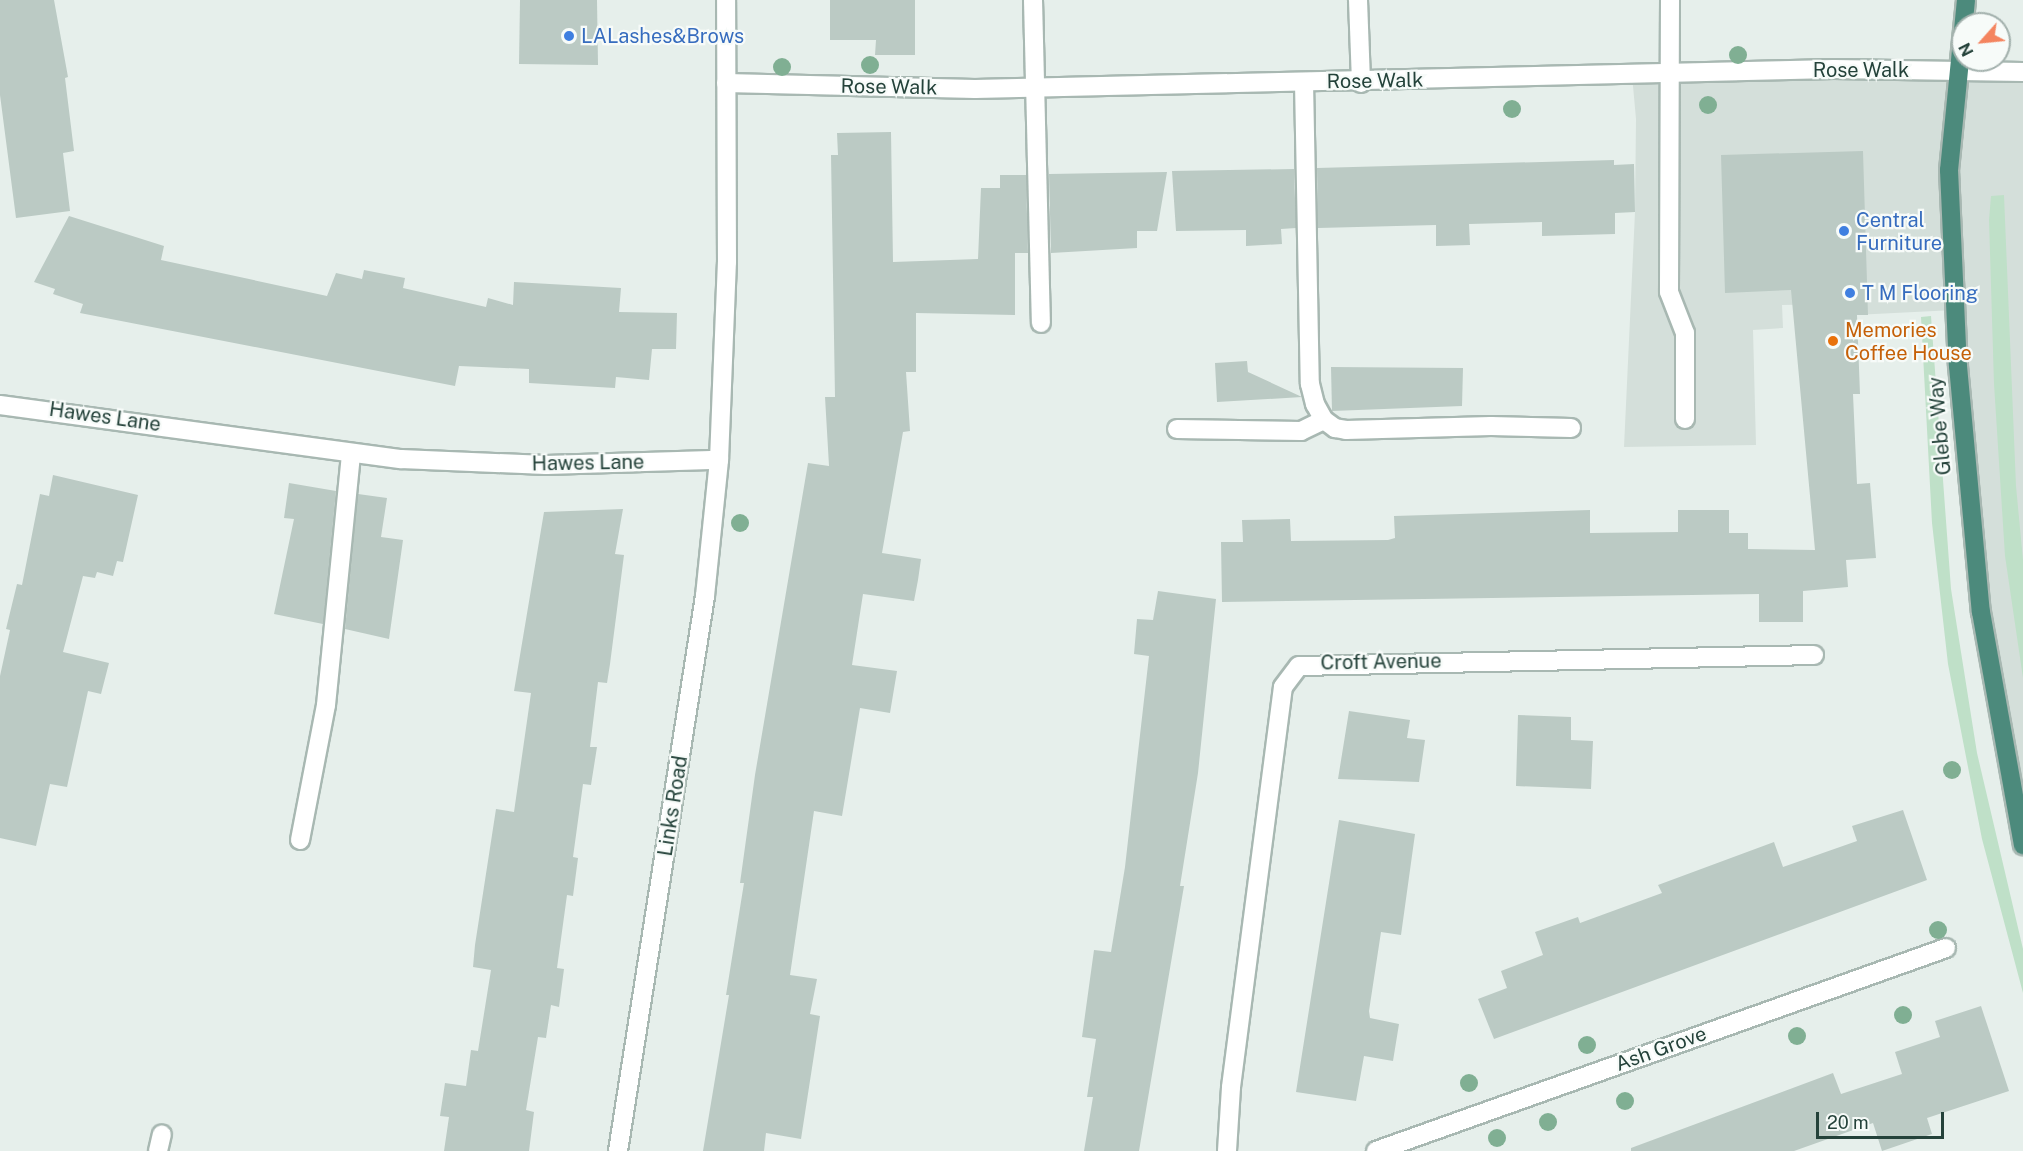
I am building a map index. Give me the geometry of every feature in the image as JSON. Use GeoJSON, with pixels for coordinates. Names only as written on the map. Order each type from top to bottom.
{"type":"FeatureCollection","features":[{"type":"Feature","properties":{"kind":"highway","name":"Glebe Way"},"geometry":{"type":"LineString","coordinates":[[1957,72],[1949,170],[1961,412],[1982,622],[2022,834]]}},
{"type":"Feature","properties":{"kind":"street"},"geometry":{"type":"LineString","coordinates":[[719,460],[725,363],[726,0]]}},
{"type":"Feature","properties":{"kind":"street"},"geometry":{"type":"LineString","coordinates":[[1033,0],[1041,323]]}},
{"type":"Feature","properties":{"kind":"street"},"geometry":{"type":"LineString","coordinates":[[1358,0],[1361,82]]}},
{"type":"Feature","properties":{"kind":"street"},"geometry":{"type":"LineString","coordinates":[[1670,0],[1672,74],[1669,292],[1685,333],[1685,419]]}},
{"type":"Feature","properties":{"kind":"street","name":"Rose Walk"},"geometry":{"type":"LineString","coordinates":[[726,83],[1035,87],[1361,82],[1834,69],[1951,70]]}},
{"type":"Feature","properties":{"kind":"street"},"geometry":{"type":"LineString","coordinates":[[1304,82],[1310,384],[1315,404],[1324,420],[1335,428],[1346,430],[1491,426],[1571,428]]}},
{"type":"Feature","properties":{"kind":"street","name":"Hawes Lane"},"geometry":{"type":"LineString","coordinates":[[0,405],[351,454],[455,463],[546,465],[719,460]]}},
{"type":"Feature","properties":{"kind":"street"},"geometry":{"type":"LineString","coordinates":[[1177,429],[1301,431],[1324,420]]}},
{"type":"Feature","properties":{"kind":"street"},"geometry":{"type":"LineString","coordinates":[[300,840],[326,705],[351,454]]}},
{"type":"Feature","properties":{"kind":"street","name":"Links Road"},"geometry":{"type":"LineString","coordinates":[[618,1151],[686,722],[719,460]]}},
{"type":"Feature","properties":{"kind":"street","name":"Croft Avenue"},"geometry":{"type":"LineString","coordinates":[[1227,1151],[1283,687],[1299,666],[1814,655]]}},
{"type":"Feature","properties":{"kind":"street","name":"Ash Grove"},"geometry":{"type":"LineString","coordinates":[[1376,1151],[1946,948]]}},
{"type":"Feature","properties":{"kind":"shaded area"},"geometry":{"type":"Polygon","coordinates":[[[2023,72],[2023,845],[2009,785],[1954,310],[1835,316],[1834,304],[1782,305],[1783,328],[1753,330],[1756,445],[1624,447],[1635,212],[1636,119],[1632,75],[2023,72]]]}},
{"type":"Feature","properties":{"kind":"green space"},"geometry":{"type":"Polygon","coordinates":[[[2004,195],[2016,486],[2023,560],[2023,678],[2005,556],[1994,384],[1989,220],[1991,196],[2004,195]]]}},
{"type":"Feature","properties":{"kind":"green space"},"geometry":{"type":"Polygon","coordinates":[[[1931,316],[1951,589],[1977,753],[2023,949],[2023,993],[1982,839],[1948,664],[1932,523],[1921,317],[1931,316]]]}},
{"type":"Feature","properties":{"kind":"building"},"geometry":{"type":"Polygon","coordinates":[[[0,0],[54,0],[68,77],[65,78],[74,151],[63,153],[70,211],[16,218],[0,95],[0,0]]]}},
{"type":"Feature","properties":{"kind":"building","name":"LALashes&Brows"},"geometry":{"type":"Polygon","coordinates":[[[520,0],[597,0],[598,65],[519,64],[520,0]]]}},
{"type":"Feature","properties":{"kind":"building"},"geometry":{"type":"Polygon","coordinates":[[[830,0],[915,0],[915,55],[875,55],[876,40],[830,40],[830,0]]]}},
{"type":"Feature","properties":{"kind":"building"},"geometry":{"type":"Polygon","coordinates":[[[891,132],[893,262],[978,259],[981,188],[1000,188],[1000,175],[1026,175],[1028,253],[1015,253],[1015,315],[916,313],[916,372],[906,372],[910,431],[903,432],[882,553],[921,559],[914,601],[863,594],[852,665],[897,671],[890,713],[860,708],[842,816],[814,811],[790,975],[817,979],[810,1014],[820,1016],[801,1139],[766,1133],[764,1151],[703,1151],[729,995],[726,995],[744,883],[740,883],[755,775],[808,463],[829,466],[825,397],[835,397],[831,155],[838,155],[837,133],[891,132]]]}},
{"type":"Feature","properties":{"kind":"building"},"geometry":{"type":"Polygon","coordinates":[[[1863,151],[1868,315],[1857,315],[1860,394],[1853,394],[1857,484],[1870,483],[1876,558],[1846,560],[1848,587],[1803,591],[1803,622],[1759,622],[1759,594],[1222,602],[1221,542],[1243,542],[1242,520],[1290,519],[1291,541],[1388,540],[1395,538],[1394,516],[1590,510],[1590,533],[1678,532],[1678,510],[1729,510],[1729,533],[1748,533],[1748,549],[1815,550],[1791,290],[1725,293],[1721,155],[1863,151]]]}},
{"type":"Feature","properties":{"kind":"building"},"geometry":{"type":"Polygon","coordinates":[[[1614,160],[1614,165],[1634,164],[1635,212],[1615,213],[1615,234],[1542,236],[1542,222],[1469,224],[1470,245],[1436,246],[1436,225],[1318,228],[1317,168],[1614,160]]]}},
{"type":"Feature","properties":{"kind":"building"},"geometry":{"type":"Polygon","coordinates":[[[1294,169],[1296,228],[1281,229],[1282,244],[1246,246],[1246,230],[1176,231],[1172,171],[1294,169]]]}},
{"type":"Feature","properties":{"kind":"building"},"geometry":{"type":"Polygon","coordinates":[[[1167,172],[1157,231],[1137,231],[1137,248],[1051,253],[1049,174],[1167,172]]]}},
{"type":"Feature","properties":{"kind":"building"},"geometry":{"type":"Polygon","coordinates":[[[69,216],[164,246],[161,260],[327,296],[336,273],[362,279],[364,270],[405,278],[403,288],[486,307],[488,298],[513,305],[514,282],[621,288],[619,312],[677,313],[676,349],[652,349],[649,380],[616,377],[615,388],[529,383],[529,369],[459,366],[455,386],[80,313],[83,304],[53,294],[55,289],[34,282],[69,216]]]}},
{"type":"Feature","properties":{"kind":"building"},"geometry":{"type":"Polygon","coordinates":[[[1247,361],[1248,372],[1302,397],[1217,402],[1215,363],[1247,361]]]}},
{"type":"Feature","properties":{"kind":"building"},"geometry":{"type":"Polygon","coordinates":[[[1331,367],[1463,368],[1462,406],[1332,411],[1331,367]]]}},
{"type":"Feature","properties":{"kind":"building"},"geometry":{"type":"Polygon","coordinates":[[[53,475],[138,495],[123,562],[117,561],[113,576],[97,572],[95,578],[83,576],[63,652],[109,663],[101,694],[88,691],[67,787],[50,784],[36,846],[0,838],[0,676],[10,630],[6,629],[17,584],[22,585],[40,494],[49,496],[53,475]]]}},
{"type":"Feature","properties":{"kind":"building"},"geometry":{"type":"Polygon","coordinates":[[[289,483],[336,491],[323,624],[274,614],[294,519],[284,518],[289,483]]]}},
{"type":"Feature","properties":{"kind":"building"},"geometry":{"type":"Polygon","coordinates":[[[358,494],[387,498],[381,537],[403,540],[389,639],[345,629],[358,494]]]}},
{"type":"Feature","properties":{"kind":"building"},"geometry":{"type":"Polygon","coordinates":[[[623,509],[615,554],[624,555],[610,664],[607,683],[598,682],[590,747],[597,747],[591,785],[583,784],[573,857],[578,858],[573,896],[567,895],[557,968],[564,969],[559,1007],[551,1005],[546,1038],[538,1037],[526,1110],[534,1112],[529,1151],[444,1151],[449,1117],[440,1116],[445,1083],[466,1086],[471,1050],[478,1051],[491,970],[473,967],[475,945],[496,809],[514,812],[531,693],[514,691],[544,512],[623,509]]]}},
{"type":"Feature","properties":{"kind":"building"},"geometry":{"type":"Polygon","coordinates":[[[1158,591],[1216,599],[1198,773],[1180,886],[1184,886],[1139,1151],[1084,1151],[1093,1097],[1087,1097],[1096,1039],[1082,1037],[1094,950],[1111,952],[1125,867],[1149,656],[1134,654],[1137,619],[1153,620],[1158,591]]]}},
{"type":"Feature","properties":{"kind":"building"},"geometry":{"type":"Polygon","coordinates":[[[1349,711],[1410,720],[1407,738],[1425,740],[1419,782],[1338,779],[1349,711]]]}},
{"type":"Feature","properties":{"kind":"building"},"geometry":{"type":"Polygon","coordinates":[[[1518,715],[1571,717],[1571,740],[1593,741],[1591,789],[1516,786],[1518,715]]]}},
{"type":"Feature","properties":{"kind":"building"},"geometry":{"type":"Polygon","coordinates":[[[1903,810],[1927,880],[1494,1039],[1478,999],[1507,988],[1501,971],[1543,955],[1535,932],[1578,917],[1580,923],[1662,893],[1658,885],[1774,842],[1783,867],[1857,841],[1852,826],[1903,810]]]}},
{"type":"Feature","properties":{"kind":"building"},"geometry":{"type":"Polygon","coordinates":[[[1339,820],[1415,834],[1401,935],[1381,932],[1369,1011],[1370,1018],[1399,1024],[1393,1061],[1364,1056],[1356,1101],[1296,1092],[1339,820]]]}},
{"type":"Feature","properties":{"kind":"building"},"geometry":{"type":"Polygon","coordinates":[[[1981,1006],[2009,1091],[1927,1118],[1932,1134],[1882,1151],[1873,1123],[1794,1151],[1631,1151],[1631,1148],[1833,1073],[1841,1094],[1902,1074],[1895,1052],[1940,1037],[1935,1021],[1981,1006]]]}},
{"type":"Feature","properties":{"kind":"place","name":"LALashes&Brows"},"geometry":{"type":"Point","coordinates":[569,36]}},
{"type":"Feature","properties":{"kind":"place","name":"Central Furniture"},"geometry":{"type":"Point","coordinates":[1844,231]}},
{"type":"Feature","properties":{"kind":"place","name":"T M Flooring"},"geometry":{"type":"Point","coordinates":[1850,293]}},
{"type":"Feature","properties":{"kind":"place","name":"Memories Coffee House"},"geometry":{"type":"Point","coordinates":[1833,341]}}]}
